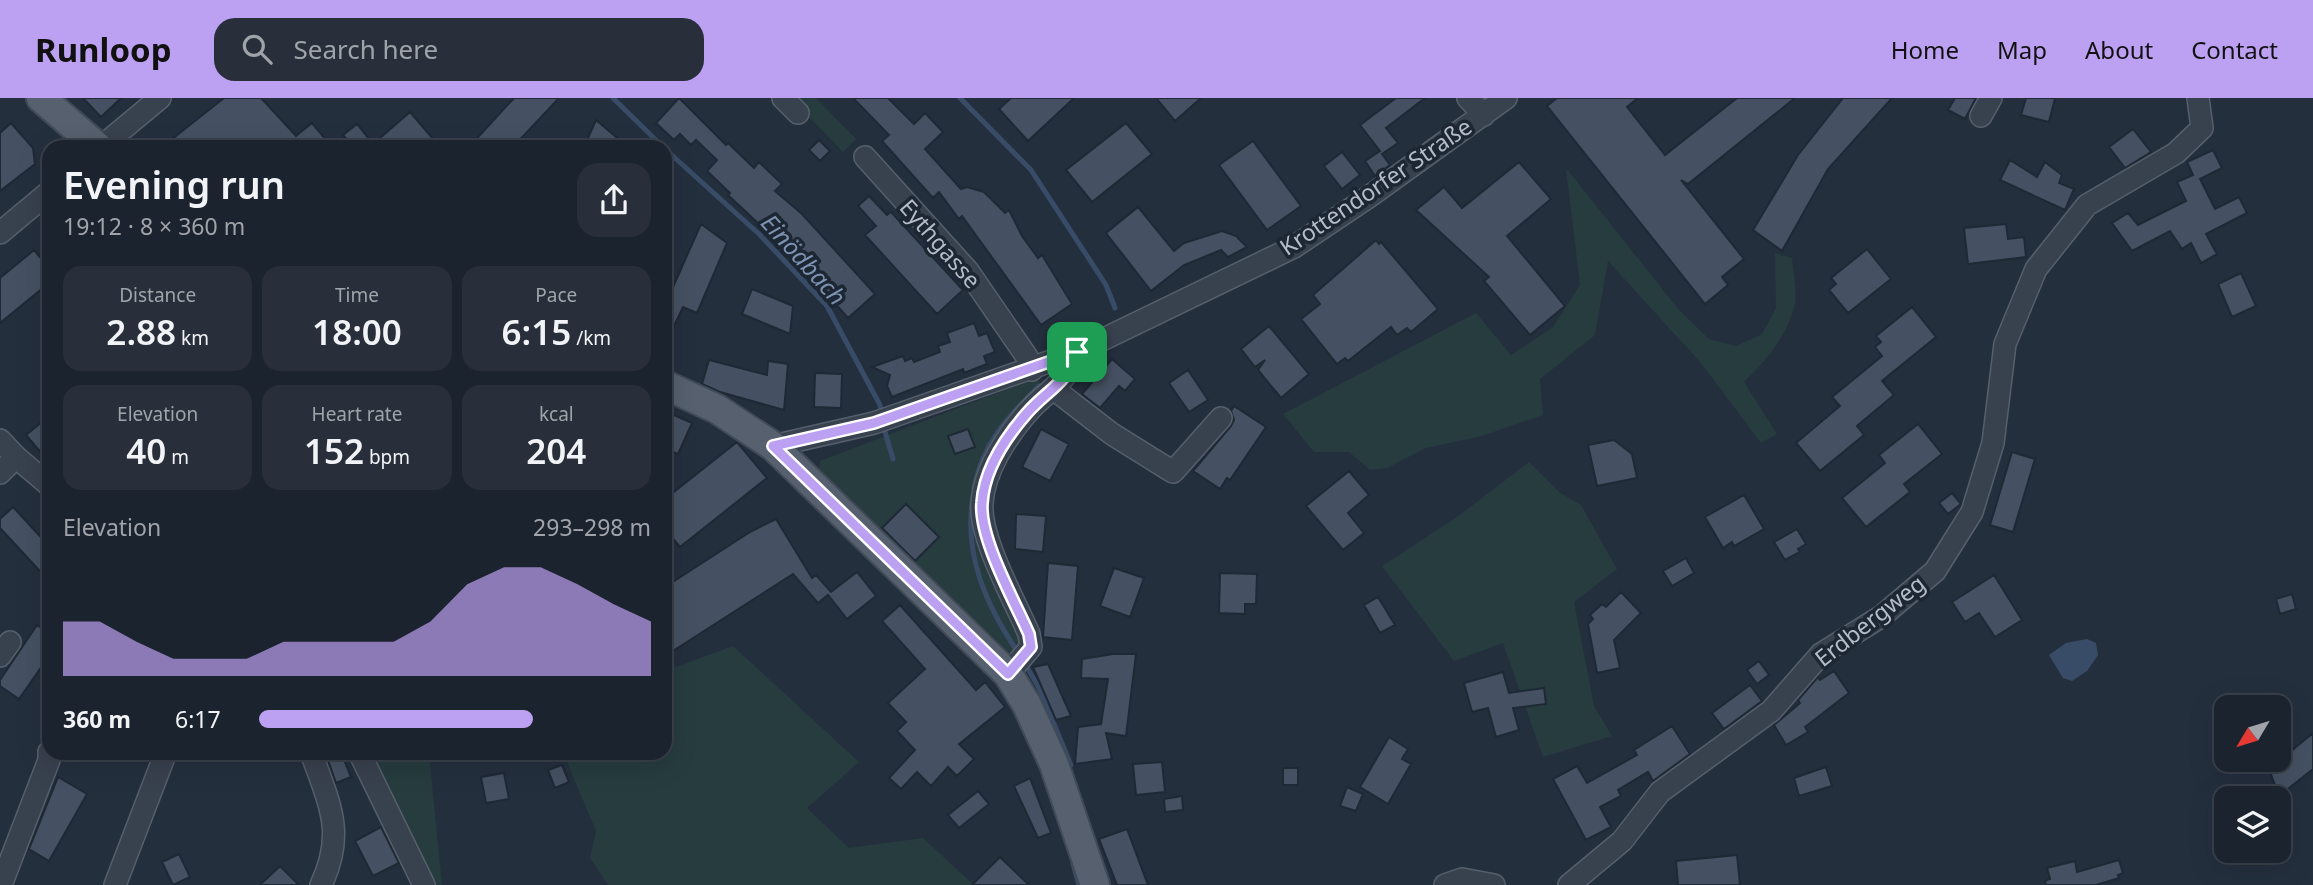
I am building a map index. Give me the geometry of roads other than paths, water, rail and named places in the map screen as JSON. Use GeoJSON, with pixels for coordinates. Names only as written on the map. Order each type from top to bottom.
{"type":"FeatureCollection","features":[{"type":"Feature","properties":{"kind":"main road"},"geometry":{"type":"LineString","coordinates":[[41,98],[91,140]]}},
{"type":"Feature","properties":{"kind":"main road"},"geometry":{"type":"LineString","coordinates":[[672,387],[717,409],[773,446],[1021,660],[1027,705],[1054,764],[1095,885]]}},
{"type":"Feature","properties":{"kind":"street"},"geometry":{"type":"LineString","coordinates":[[108,140],[160,98]]}},
{"type":"Feature","properties":{"kind":"street"},"geometry":{"type":"LineString","coordinates":[[1468,98],[1484,115]]}},
{"type":"Feature","properties":{"kind":"street","name":"Krottendorfer Straße"},"geometry":{"type":"LineString","coordinates":[[773,446],[883,421],[1077,352],[1294,247],[1506,98]]}},
{"type":"Feature","properties":{"kind":"street","name":"Erdbergweg"},"geometry":{"type":"LineString","coordinates":[[1569,885],[1622,841],[1660,792],[1771,711],[1821,654],[1882,616],[1935,571],[1972,512],[1993,443],[2006,344],[2036,269],[2087,205],[2176,153],[2202,128],[2198,98]]}},
{"type":"Feature","properties":{"kind":"street","name":"Eythgasse"},"geometry":{"type":"LineString","coordinates":[[865,158],[968,271],[1027,357],[1032,370]]}},
{"type":"Feature","properties":{"kind":"street"},"geometry":{"type":"LineString","coordinates":[[0,233],[42,198]]}},
{"type":"Feature","properties":{"kind":"street"},"geometry":{"type":"LineString","coordinates":[[1021,660],[1029,634],[986,536],[982,503],[1000,447],[1031,409],[1055,390],[1072,369],[1077,352]]}},
{"type":"Feature","properties":{"kind":"street"},"geometry":{"type":"LineString","coordinates":[[1055,390],[1112,434],[1173,472],[1221,418]]}},
{"type":"Feature","properties":{"kind":"street"},"geometry":{"type":"LineString","coordinates":[[0,440],[16,457],[42,473]]}},
{"type":"Feature","properties":{"kind":"street"},"geometry":{"type":"LineString","coordinates":[[0,473],[16,457]]}},
{"type":"Feature","properties":{"kind":"street"},"geometry":{"type":"LineString","coordinates":[[1,885],[49,760]]}},
{"type":"Feature","properties":{"kind":"street"},"geometry":{"type":"LineString","coordinates":[[116,885],[163,760]]}},
{"type":"Feature","properties":{"kind":"street"},"geometry":{"type":"LineString","coordinates":[[314,760],[331,810],[336,836],[331,863],[321,885]]}},
{"type":"Feature","properties":{"kind":"street"},"geometry":{"type":"LineString","coordinates":[[363,760],[424,885]]}},
{"type":"Feature","properties":{"kind":"street"},"geometry":{"type":"LineString","coordinates":[[1444,885],[1462,880],[1494,885]]}},
{"type":"Feature","properties":{"kind":"water"},"geometry":{"type":"Polygon","coordinates":[[[2087,639],[2096,643],[2098,655],[2087,671],[2072,681],[2063,678],[2049,655],[2066,643],[2087,639]]]}},
{"type":"Feature","properties":{"kind":"waterway","name":"Einödbach"},"geometry":{"type":"LineString","coordinates":[[613,98],[656,140]]}},
{"type":"Feature","properties":{"kind":"waterway","name":"Einödbach"},"geometry":{"type":"LineString","coordinates":[[960,98],[1031,170],[1106,285],[1115,308]]}},
{"type":"Feature","properties":{"kind":"waterway","name":"Einödbach"},"geometry":{"type":"LineString","coordinates":[[672,155],[759,234],[827,306],[880,405],[882,416]]}},
{"type":"Feature","properties":{"kind":"waterway","name":"Einödbach"},"geometry":{"type":"LineString","coordinates":[[974,488],[990,444],[1017,408],[1039,386]]}},
{"type":"Feature","properties":{"kind":"waterway","name":"Einödbach"},"geometry":{"type":"LineString","coordinates":[[883,425],[893,459]]}},
{"type":"Feature","properties":{"kind":"waterway","name":"Einödbach"},"geometry":{"type":"LineString","coordinates":[[973,497],[971,539],[980,580],[997,618],[1019,654]]}},
{"type":"Feature","properties":{"kind":"waterway","name":"Einödbach"},"geometry":{"type":"LineString","coordinates":[[1024,662],[1039,688],[1071,765]]}},
{"type":"Feature","properties":{"kind":"waterway","name":"Einödbach"},"geometry":{"type":"LineString","coordinates":[[1073,864],[1079,885]]}}]}
